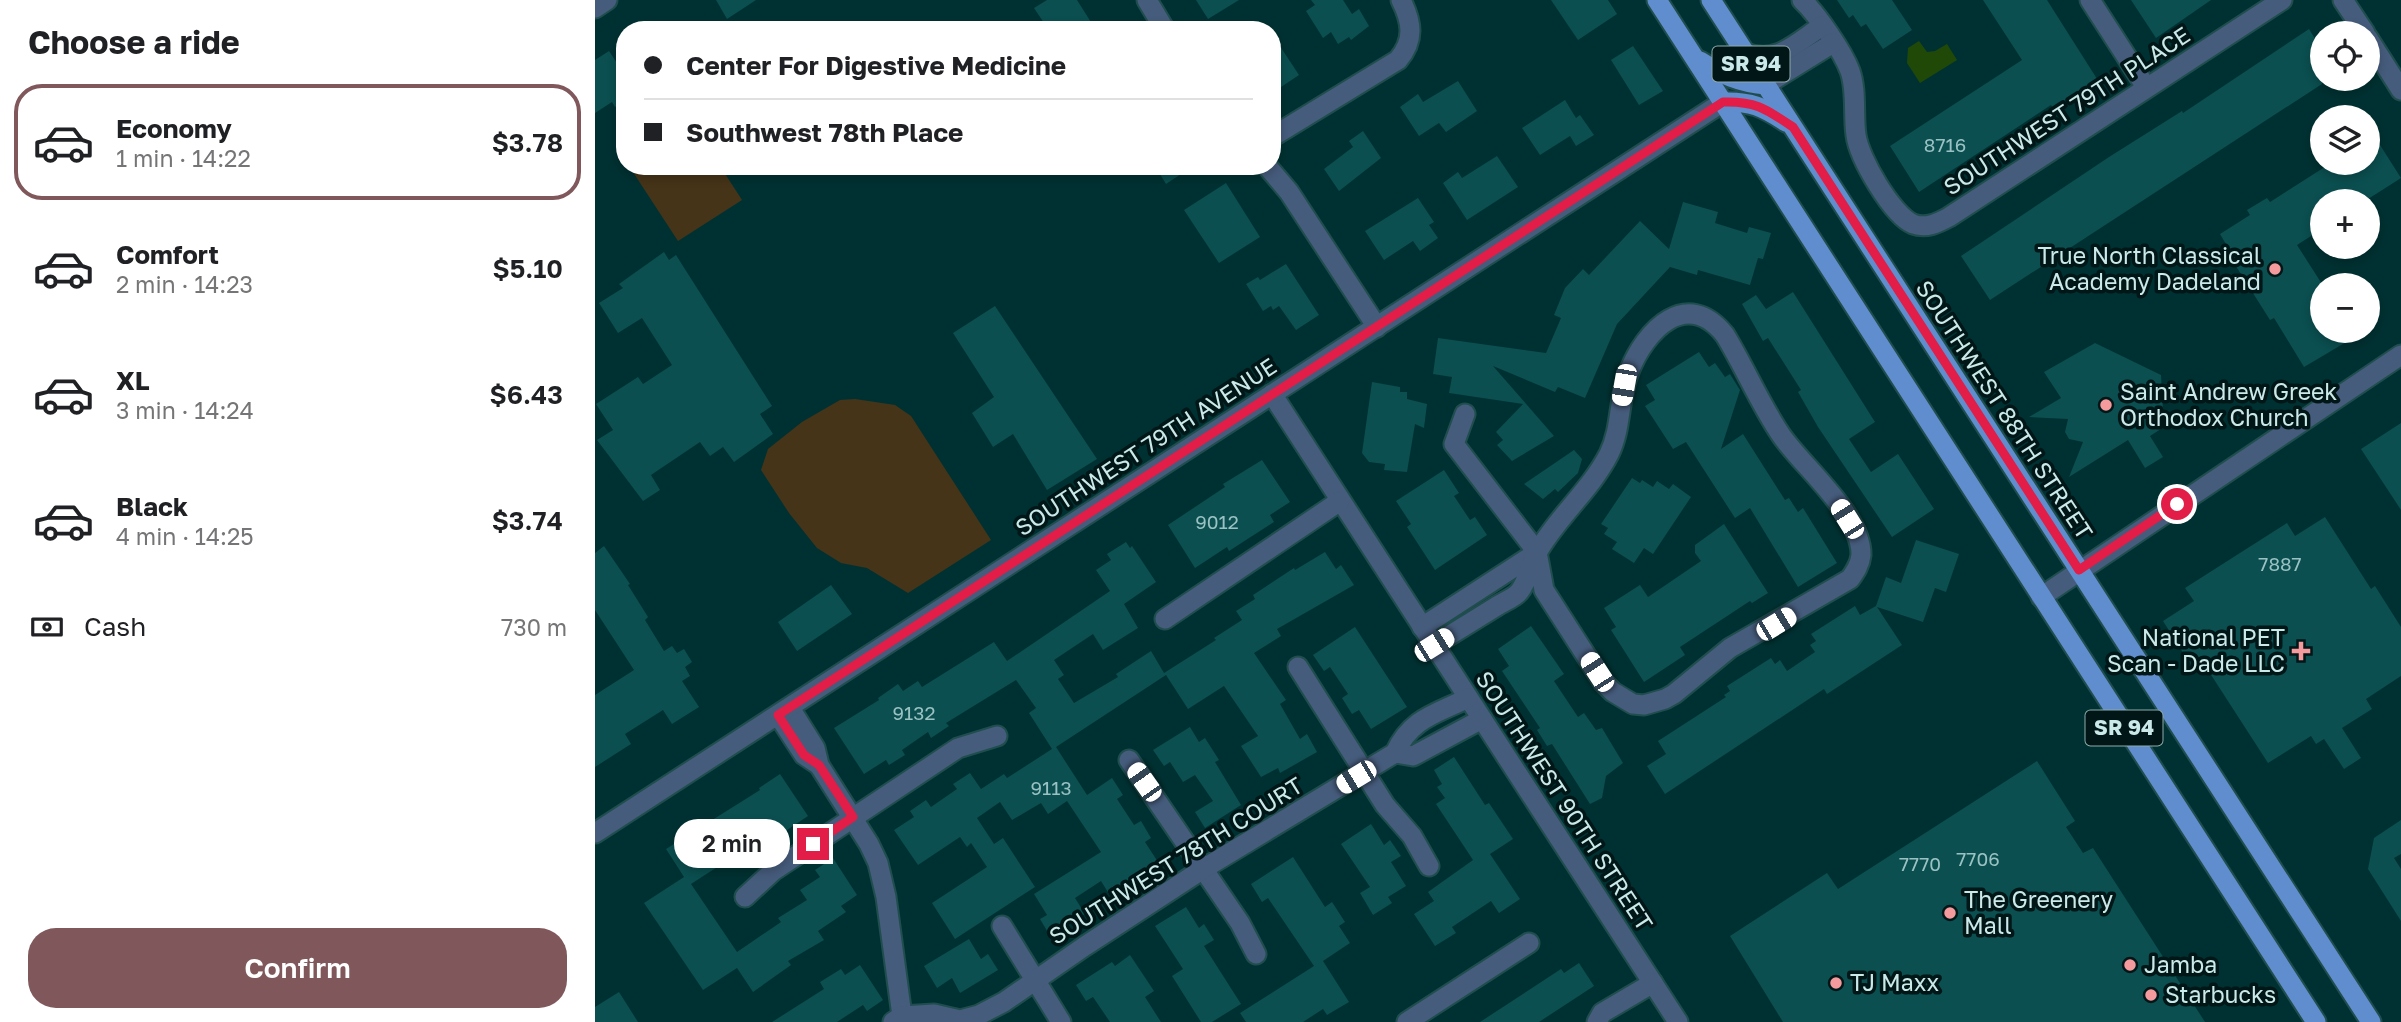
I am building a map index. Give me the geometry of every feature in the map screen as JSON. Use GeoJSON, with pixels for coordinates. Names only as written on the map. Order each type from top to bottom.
{"type":"FeatureCollection","features":[{"type":"Feature","properties":{"kind":"main road","name":"SR 94"},"geometry":{"type":"LineString","coordinates":[[1657,0],[2316,1022]]}},
{"type":"Feature","properties":{"kind":"main road","name":"SOUTHWEST 88TH STREET"},"geometry":{"type":"LineString","coordinates":[[1710,0],[2371,1022]]}},
{"type":"Feature","properties":{"kind":"main road"},"geometry":{"type":"LineString","coordinates":[[1693,56],[1722,75],[1743,83],[1765,85]]}},
{"type":"Feature","properties":{"kind":"main road"},"geometry":{"type":"LineString","coordinates":[[1723,102],[1745,101],[1766,109],[1793,127]]}},
{"type":"Feature","properties":{"kind":"street"},"geometry":{"type":"LineString","coordinates":[[595,8],[607,0]]}},
{"type":"Feature","properties":{"kind":"street"},"geometry":{"type":"LineString","coordinates":[[1147,0],[1160,21]]}},
{"type":"Feature","properties":{"kind":"street"},"geometry":{"type":"LineString","coordinates":[[1281,131],[1391,65],[1404,53],[1411,37],[1409,18],[1401,0]]}},
{"type":"Feature","properties":{"kind":"street"},"geometry":{"type":"LineString","coordinates":[[1765,85],[1833,43],[1802,0]]}},
{"type":"Feature","properties":{"kind":"street"},"geometry":{"type":"LineString","coordinates":[[2090,0],[2146,87]]}},
{"type":"Feature","properties":{"kind":"street","name":"SOUTHWEST 79TH PLACE"},"geometry":{"type":"LineString","coordinates":[[1833,43],[1847,64],[1853,81],[1856,136],[1860,149],[1891,203],[1901,215],[1913,224],[1931,225],[1949,217],[2281,0]]}},
{"type":"Feature","properties":{"kind":"street"},"geometry":{"type":"LineString","coordinates":[[2350,2],[2359,21]]}},
{"type":"Feature","properties":{"kind":"street"},"geometry":{"type":"LineString","coordinates":[[1743,51],[1761,58],[1776,55],[1822,26]]}},
{"type":"Feature","properties":{"kind":"street"},"geometry":{"type":"LineString","coordinates":[[2380,57],[2401,90]]}},
{"type":"Feature","properties":{"kind":"street","name":"SOUTHWEST 79TH AVENUE"},"geometry":{"type":"LineString","coordinates":[[595,833],[1723,102]]}},
{"type":"Feature","properties":{"kind":"street"},"geometry":{"type":"LineString","coordinates":[[1275,175],[1289,192],[1377,327]]}},
{"type":"Feature","properties":{"kind":"street"},"geometry":{"type":"LineString","coordinates":[[1434,645],[1519,592],[1537,552],[1597,475],[1609,454],[1617,433],[1624,385],[1629,371],[1645,344],[1675,316],[1694,313],[1709,319],[1721,329],[1781,436],[1835,499],[1857,538],[1861,558],[1850,579],[1776,624],[1730,648],[1674,694],[1654,703],[1633,704],[1613,692],[1603,682],[1544,590],[1537,552],[1454,444],[1465,414]]}},
{"type":"Feature","properties":{"kind":"street"},"geometry":{"type":"LineString","coordinates":[[2041,597],[2401,355]]}},
{"type":"Feature","properties":{"kind":"street","name":"SOUTHWEST 90TH STREET"},"geometry":{"type":"LineString","coordinates":[[1272,394],[1678,1022]]}},
{"type":"Feature","properties":{"kind":"street"},"geometry":{"type":"LineString","coordinates":[[1165,619],[1340,501]]}},
{"type":"Feature","properties":{"kind":"street"},"geometry":{"type":"LineString","coordinates":[[1422,627],[1537,552]]}},
{"type":"Feature","properties":{"kind":"street"},"geometry":{"type":"LineString","coordinates":[[1298,667],[1385,805],[1412,836],[1429,866]]}},
{"type":"Feature","properties":{"kind":"street","name":"SOUTHWEST 78TH COURT"},"geometry":{"type":"LineString","coordinates":[[897,1019],[933,1014],[960,1020],[979,1015],[1004,1003],[1203,869],[1395,753],[1403,735],[1416,723],[1468,698]]}},
{"type":"Feature","properties":{"kind":"street"},"geometry":{"type":"LineString","coordinates":[[784,711],[815,748],[819,765],[853,817],[878,863],[886,897],[897,1019]]}},
{"type":"Feature","properties":{"kind":"street"},"geometry":{"type":"LineString","coordinates":[[1395,753],[1413,756],[1482,719]]}},
{"type":"Feature","properties":{"kind":"street"},"geometry":{"type":"LineString","coordinates":[[745,897],[773,871],[958,748],[997,736]]}},
{"type":"Feature","properties":{"kind":"street"},"geometry":{"type":"LineString","coordinates":[[1129,760],[1240,923],[1256,954]]}},
{"type":"Feature","properties":{"kind":"street"},"geometry":{"type":"LineString","coordinates":[[1002,926],[1061,1022]]}},
{"type":"Feature","properties":{"kind":"street"},"geometry":{"type":"LineString","coordinates":[[1407,1022],[1529,943]]}},
{"type":"Feature","properties":{"kind":"street"},"geometry":{"type":"LineString","coordinates":[[1597,1022],[1602,1013],[1653,983]]}},
{"type":"Feature","properties":{"kind":"shaded area"},"geometry":{"type":"Polygon","coordinates":[[[1919,41],[1927,52],[1947,44],[1957,60],[1920,83],[1907,63],[1908,48],[1919,41]]]}},
{"type":"Feature","properties":{"kind":"shaded area"},"geometry":{"type":"Polygon","coordinates":[[[635,175],[726,175],[742,200],[678,241],[635,175]]]}},
{"type":"Feature","properties":{"kind":"shaded area"},"geometry":{"type":"Polygon","coordinates":[[[855,399],[895,405],[911,416],[991,540],[908,593],[867,568],[841,563],[817,548],[789,513],[761,470],[768,449],[802,422],[840,400],[855,399]]]}},
{"type":"Feature","properties":{"kind":"building"},"geometry":{"type":"Polygon","coordinates":[[[716,0],[756,0],[727,19],[716,0]]]}},
{"type":"Feature","properties":{"kind":"building"},"geometry":{"type":"Polygon","coordinates":[[[1047,0],[1077,0],[1090,21],[1043,21],[1034,8],[1047,0]]]}},
{"type":"Feature","properties":{"kind":"building"},"geometry":{"type":"Polygon","coordinates":[[[1196,0],[1239,0],[1208,19],[1196,0]]]}},
{"type":"Feature","properties":{"kind":"building"},"geometry":{"type":"Polygon","coordinates":[[[1311,0],[1343,0],[1352,14],[1359,9],[1369,26],[1351,40],[1349,37],[1338,44],[1331,32],[1323,38],[1306,11],[1315,5],[1311,0]]]}},
{"type":"Feature","properties":{"kind":"building"},"geometry":{"type":"Polygon","coordinates":[[[1551,0],[1608,0],[1617,14],[1578,40],[1551,0]]]}},
{"type":"Feature","properties":{"kind":"building"},"geometry":{"type":"Polygon","coordinates":[[[1837,0],[1892,0],[1912,30],[1883,49],[1866,24],[1861,27],[1853,15],[1849,18],[1837,0]]]}},
{"type":"Feature","properties":{"kind":"building"},"geometry":{"type":"Polygon","coordinates":[[[1983,0],[2047,0],[2099,82],[2054,110],[2051,105],[1919,192],[1890,146],[2022,60],[1983,0]]]}},
{"type":"Feature","properties":{"kind":"building"},"geometry":{"type":"Polygon","coordinates":[[[2131,0],[2211,0],[2156,38],[2131,0]]]}},
{"type":"Feature","properties":{"kind":"building"},"geometry":{"type":"Polygon","coordinates":[[[2309,29],[2311,91],[1990,300],[1961,256],[2109,157],[2182,111],[2183,113],[2309,29]]]}},
{"type":"Feature","properties":{"kind":"building"},"geometry":{"type":"Polygon","coordinates":[[[1633,46],[1663,91],[1639,105],[1611,60],[1633,46]]]}},
{"type":"Feature","properties":{"kind":"building"},"geometry":{"type":"Polygon","coordinates":[[[1281,48],[1299,75],[1281,87],[1281,48]]]}},
{"type":"Feature","properties":{"kind":"building"},"geometry":{"type":"Polygon","coordinates":[[[609,51],[616,62],[616,106],[612,102],[595,113],[595,60],[609,51]]]}},
{"type":"Feature","properties":{"kind":"building"},"geometry":{"type":"Polygon","coordinates":[[[1458,81],[1477,111],[1446,132],[1439,123],[1419,136],[1400,107],[1418,94],[1423,102],[1458,81]]]}},
{"type":"Feature","properties":{"kind":"building"},"geometry":{"type":"Polygon","coordinates":[[[1565,100],[1576,118],[1580,115],[1594,135],[1576,146],[1570,136],[1540,155],[1522,128],[1565,100]]]}},
{"type":"Feature","properties":{"kind":"building"},"geometry":{"type":"Polygon","coordinates":[[[1363,131],[1381,158],[1339,191],[1324,169],[1353,147],[1349,141],[1363,131]]]}},
{"type":"Feature","properties":{"kind":"building","name":"True North Classical Academy Dadeland"},"geometry":{"type":"Polygon","coordinates":[[[2380,145],[2401,178],[2380,191],[2380,189],[2310,189],[2310,237],[2297,245],[2315,273],[2310,273],[2310,343],[2345,343],[2304,367],[2274,318],[2270,320],[2227,252],[2230,251],[2220,234],[2250,215],[2247,210],[2267,198],[2270,202],[2312,175],[2380,175],[2380,145]]]}},
{"type":"Feature","properties":{"kind":"building"},"geometry":{"type":"Polygon","coordinates":[[[1497,156],[1518,187],[1467,220],[1443,183],[1458,172],[1462,178],[1497,156]]]}},
{"type":"Feature","properties":{"kind":"building"},"geometry":{"type":"Polygon","coordinates":[[[1160,175],[1180,175],[1166,184],[1160,175]]]}},
{"type":"Feature","properties":{"kind":"building"},"geometry":{"type":"Polygon","coordinates":[[[1226,183],[1260,237],[1219,263],[1184,210],[1226,183]]]}},
{"type":"Feature","properties":{"kind":"building"},"geometry":{"type":"Polygon","coordinates":[[[1418,198],[1434,222],[1429,225],[1438,238],[1420,251],[1413,241],[1384,260],[1365,231],[1418,198]]]}},
{"type":"Feature","properties":{"kind":"building"},"geometry":{"type":"Polygon","coordinates":[[[1683,202],[1718,212],[1715,223],[1747,233],[1749,227],[1771,233],[1763,259],[1758,258],[1750,285],[1698,270],[1697,275],[1670,267],[1617,324],[1585,398],[1558,387],[1555,392],[1493,366],[1554,436],[1512,461],[1497,445],[1503,440],[1496,432],[1523,404],[1449,393],[1452,377],[1433,374],[1438,338],[1546,353],[1561,318],[1554,315],[1565,288],[1583,269],[1589,275],[1640,221],[1669,249],[1683,202]]]}},
{"type":"Feature","properties":{"kind":"building"},"geometry":{"type":"Polygon","coordinates":[[[664,252],[669,260],[676,255],[772,406],[760,414],[773,434],[734,462],[723,447],[710,456],[700,442],[651,475],[660,490],[643,501],[597,440],[613,430],[596,404],[638,377],[643,384],[672,365],[642,318],[618,333],[599,303],[623,288],[619,284],[664,252]]]}},
{"type":"Feature","properties":{"kind":"building"},"geometry":{"type":"Polygon","coordinates":[[[1286,264],[1319,315],[1296,330],[1279,306],[1273,310],[1271,306],[1263,311],[1246,284],[1258,277],[1260,280],[1286,264]]]}},
{"type":"Feature","properties":{"kind":"building"},"geometry":{"type":"Polygon","coordinates":[[[1793,292],[1875,422],[1849,439],[1871,472],[1898,454],[1934,509],[1892,537],[1818,427],[1798,392],[1801,390],[1768,338],[1763,341],[1742,304],[1756,295],[1766,309],[1793,292]]]}},
{"type":"Feature","properties":{"kind":"building"},"geometry":{"type":"Polygon","coordinates":[[[995,306],[1097,459],[1047,490],[1013,434],[993,447],[972,413],[994,397],[953,333],[995,306]]]}},
{"type":"Feature","properties":{"kind":"building","name":"Saint Andrew Greek Orthodox Church"},"geometry":{"type":"Polygon","coordinates":[[[2095,343],[2161,375],[2164,427],[2150,436],[2163,457],[2145,468],[2128,440],[2069,477],[2083,442],[2069,439],[2065,432],[2068,419],[2029,417],[2061,398],[2044,372],[2095,343]]]}},
{"type":"Feature","properties":{"kind":"building"},"geometry":{"type":"Polygon","coordinates":[[[1699,352],[1709,367],[1715,363],[1725,377],[1730,374],[1740,390],[1721,449],[1743,434],[1785,500],[1789,498],[1798,512],[1803,508],[1837,563],[1798,587],[1750,508],[1735,518],[1686,442],[1673,449],[1645,406],[1655,400],[1646,385],[1699,352]]]}},
{"type":"Feature","properties":{"kind":"building"},"geometry":{"type":"Polygon","coordinates":[[[1372,382],[1400,387],[1400,392],[1407,392],[1407,399],[1427,404],[1424,428],[1415,424],[1407,472],[1384,470],[1385,464],[1369,462],[1362,453],[1372,382]]]}},
{"type":"Feature","properties":{"kind":"building"},"geometry":{"type":"Polygon","coordinates":[[[2401,423],[2401,510],[2361,449],[2401,423]]]}},
{"type":"Feature","properties":{"kind":"building"},"geometry":{"type":"Polygon","coordinates":[[[1574,450],[1582,459],[1578,473],[1558,492],[1555,489],[1543,499],[1524,484],[1574,450]]]}},
{"type":"Feature","properties":{"kind":"building"},"geometry":{"type":"Polygon","coordinates":[[[1262,460],[1290,502],[1270,515],[1274,522],[1229,551],[1227,547],[1195,568],[1168,525],[1225,487],[1223,484],[1262,460]]]}},
{"type":"Feature","properties":{"kind":"building"},"geometry":{"type":"Polygon","coordinates":[[[1444,470],[1459,493],[1454,496],[1470,520],[1475,517],[1487,535],[1435,570],[1407,527],[1411,524],[1396,501],[1444,470]]]}},
{"type":"Feature","properties":{"kind":"building"},"geometry":{"type":"Polygon","coordinates":[[[1632,478],[1640,483],[1642,480],[1653,487],[1657,481],[1669,489],[1673,484],[1691,497],[1653,554],[1644,548],[1634,563],[1612,549],[1617,542],[1604,534],[1608,528],[1601,524],[1632,478]]]}},
{"type":"Feature","properties":{"kind":"building"},"geometry":{"type":"Polygon","coordinates":[[[2325,517],[2371,589],[2375,586],[2401,627],[2401,676],[2366,699],[2372,709],[2342,728],[2361,758],[2344,769],[2324,739],[2316,744],[2311,736],[2268,763],[2204,664],[2194,670],[2163,621],[2194,601],[2185,588],[2287,523],[2295,536],[2325,517]]]}},
{"type":"Feature","properties":{"kind":"building"},"geometry":{"type":"Polygon","coordinates":[[[1724,524],[1768,593],[1752,603],[1750,601],[1680,647],[1685,655],[1644,682],[1611,630],[1616,627],[1604,608],[1640,585],[1648,597],[1701,561],[1695,553],[1695,545],[1724,524]]]}},
{"type":"Feature","properties":{"kind":"building"},"geometry":{"type":"Polygon","coordinates":[[[1916,540],[1959,554],[1946,592],[1935,588],[1923,622],[1877,607],[1902,645],[1827,694],[1824,689],[1665,794],[1647,766],[1666,754],[1658,741],[1726,697],[1724,695],[1730,691],[1727,686],[1771,658],[1775,664],[1780,660],[1787,671],[1815,652],[1810,645],[1816,641],[1811,634],[1855,606],[1860,615],[1876,606],[1886,577],[1901,583],[1916,540]]]}},
{"type":"Feature","properties":{"kind":"building"},"geometry":{"type":"Polygon","coordinates":[[[1126,542],[1130,548],[1132,546],[1156,582],[1124,604],[1138,628],[1103,650],[1093,634],[1054,660],[1064,675],[1058,679],[1074,703],[1118,677],[1116,674],[1151,651],[1164,673],[1242,620],[1236,611],[1255,599],[1253,595],[1294,568],[1295,570],[1325,552],[1336,569],[1341,565],[1354,585],[1277,629],[1281,636],[1254,653],[1286,700],[1280,704],[1300,739],[1307,734],[1317,752],[1280,773],[1278,768],[1261,777],[1241,746],[1258,736],[1224,686],[1188,709],[1166,675],[1056,747],[1087,795],[1112,778],[1123,795],[1117,799],[1134,825],[1141,821],[1151,838],[1145,842],[1158,862],[1109,894],[1101,881],[1075,898],[1085,914],[1050,936],[1040,919],[1047,915],[1034,894],[1101,852],[1067,801],[1048,814],[1041,803],[1012,820],[1000,802],[977,818],[994,844],[1003,838],[1035,887],[955,939],[932,903],[987,867],[971,843],[967,847],[960,837],[918,865],[894,830],[914,817],[910,811],[926,800],[931,807],[957,789],[953,784],[970,773],[981,789],[1004,774],[1007,778],[1052,749],[1029,713],[1036,708],[1016,680],[946,723],[949,726],[931,738],[928,732],[902,750],[905,755],[889,765],[886,760],[864,774],[834,728],[879,700],[878,698],[898,684],[903,691],[918,681],[922,687],[994,642],[1007,661],[1110,591],[1096,570],[1111,560],[1107,554],[1126,542]]]}},
{"type":"Feature","properties":{"kind":"building"},"geometry":{"type":"Polygon","coordinates":[[[604,546],[630,584],[628,585],[648,617],[645,620],[664,651],[672,646],[677,653],[684,649],[692,662],[685,667],[690,676],[682,681],[699,707],[672,724],[663,710],[625,734],[631,744],[595,767],[595,695],[634,670],[595,610],[595,553],[604,546]]]}},
{"type":"Feature","properties":{"kind":"building"},"geometry":{"type":"Polygon","coordinates":[[[831,585],[852,614],[797,651],[778,622],[831,585]]]}},
{"type":"Feature","properties":{"kind":"building"},"geometry":{"type":"Polygon","coordinates":[[[1531,626],[1564,674],[1554,681],[1578,717],[1584,713],[1596,730],[1602,728],[1623,763],[1606,776],[1602,798],[1590,804],[1552,744],[1547,746],[1537,730],[1540,728],[1502,671],[1509,666],[1498,649],[1531,626]]]}},
{"type":"Feature","properties":{"kind":"building"},"geometry":{"type":"Polygon","coordinates":[[[1355,627],[1407,707],[1371,729],[1359,710],[1352,714],[1342,698],[1348,694],[1330,667],[1324,671],[1313,655],[1355,627]]]}},
{"type":"Feature","properties":{"kind":"building"},"geometry":{"type":"Polygon","coordinates":[[[1190,727],[1199,742],[1205,738],[1219,760],[1215,762],[1241,805],[1205,828],[1195,812],[1213,801],[1195,775],[1183,782],[1170,762],[1164,766],[1153,750],[1190,727]]]}},
{"type":"Feature","properties":{"kind":"building"},"geometry":{"type":"Polygon","coordinates":[[[1454,757],[1485,805],[1489,803],[1513,839],[1490,854],[1520,899],[1499,913],[1491,901],[1452,927],[1456,933],[1435,946],[1414,914],[1434,901],[1428,892],[1473,860],[1436,804],[1445,798],[1437,787],[1442,784],[1434,770],[1454,757]]]}},
{"type":"Feature","properties":{"kind":"building","name":"The Greenery Mall"},"geometry":{"type":"Polygon","coordinates":[[[2037,761],[2075,821],[2066,827],[2083,853],[2093,848],[2205,1022],[1783,1022],[1730,936],[1827,873],[1838,889],[2037,761]]]}},
{"type":"Feature","properties":{"kind":"building"},"geometry":{"type":"Polygon","coordinates":[[[780,774],[808,816],[763,846],[759,840],[691,884],[737,952],[781,922],[778,918],[807,900],[800,890],[820,877],[815,870],[833,858],[857,895],[841,906],[846,912],[818,931],[824,940],[788,961],[791,965],[753,992],[737,968],[703,990],[644,903],[684,877],[666,849],[760,790],[759,788],[780,774]]]}},
{"type":"Feature","properties":{"kind":"building"},"geometry":{"type":"Polygon","coordinates":[[[2401,820],[2401,854],[2394,858],[2401,869],[2401,921],[2368,869],[2374,838],[2401,820]]]}},
{"type":"Feature","properties":{"kind":"building"},"geometry":{"type":"Polygon","coordinates":[[[1371,824],[1384,845],[1390,840],[1401,856],[1391,862],[1406,886],[1388,897],[1392,903],[1373,915],[1360,893],[1370,887],[1341,844],[1371,824]]]}},
{"type":"Feature","properties":{"kind":"building"},"geometry":{"type":"Polygon","coordinates":[[[1293,857],[1325,907],[1332,902],[1345,922],[1339,926],[1350,943],[1323,961],[1349,1002],[1327,1015],[1323,1009],[1303,1022],[1246,1022],[1240,1013],[1314,966],[1268,898],[1262,902],[1251,884],[1293,857]]]}},
{"type":"Feature","properties":{"kind":"building"},"geometry":{"type":"Polygon","coordinates":[[[1186,907],[1199,928],[1204,924],[1214,940],[1204,946],[1241,1004],[1212,1022],[1201,1022],[1172,976],[1183,969],[1155,926],[1186,907]]]}},
{"type":"Feature","properties":{"kind":"building"},"geometry":{"type":"Polygon","coordinates":[[[969,939],[981,959],[988,954],[998,970],[960,993],[952,978],[937,988],[924,966],[969,939]]]}},
{"type":"Feature","properties":{"kind":"building"},"geometry":{"type":"Polygon","coordinates":[[[1130,955],[1154,991],[1145,997],[1161,1022],[1110,1022],[1093,997],[1086,1001],[1076,985],[1112,962],[1115,966],[1130,955]]]}},
{"type":"Feature","properties":{"kind":"building"},"geometry":{"type":"Polygon","coordinates":[[[1579,963],[1594,986],[1539,1022],[1480,1022],[1561,969],[1564,973],[1579,963]]]}},
{"type":"Feature","properties":{"kind":"building"},"geometry":{"type":"Polygon","coordinates":[[[860,965],[883,1000],[867,1011],[863,1005],[837,1022],[772,1022],[824,989],[820,982],[841,969],[845,975],[860,965]]]}},
{"type":"Feature","properties":{"kind":"building"},"geometry":{"type":"Polygon","coordinates":[[[619,992],[638,1022],[595,1022],[595,1007],[619,992]]]}},
{"type":"Feature","properties":{"kind":"place","name":"True North Classical Academy Dadeland"},"geometry":{"type":"Point","coordinates":[2275,269]}},
{"type":"Feature","properties":{"kind":"place","name":"Saint Andrew Greek Orthodox Church"},"geometry":{"type":"Point","coordinates":[2106,405]}},
{"type":"Feature","properties":{"kind":"place","name":"National PET Scan - Dade LLC"},"geometry":{"type":"Point","coordinates":[2301,651]}},
{"type":"Feature","properties":{"kind":"place","name":"The Greenery Mall"},"geometry":{"type":"Point","coordinates":[1950,913]}},
{"type":"Feature","properties":{"kind":"place","name":"Jamba"},"geometry":{"type":"Point","coordinates":[2130,965]}},
{"type":"Feature","properties":{"kind":"place","name":"TJ Maxx"},"geometry":{"type":"Point","coordinates":[1836,983]}},
{"type":"Feature","properties":{"kind":"place","name":"Starbucks"},"geometry":{"type":"Point","coordinates":[2151,995]}},
{"type":"Feature","properties":{"kind":"route"},"geometry":{"type":"LineString","coordinates":[[813,844],[853,817],[819,765],[804,755],[778,715],[1723,102],[1745,101],[1766,109],[1793,127],[2079,570],[2177,504]]}}]}
